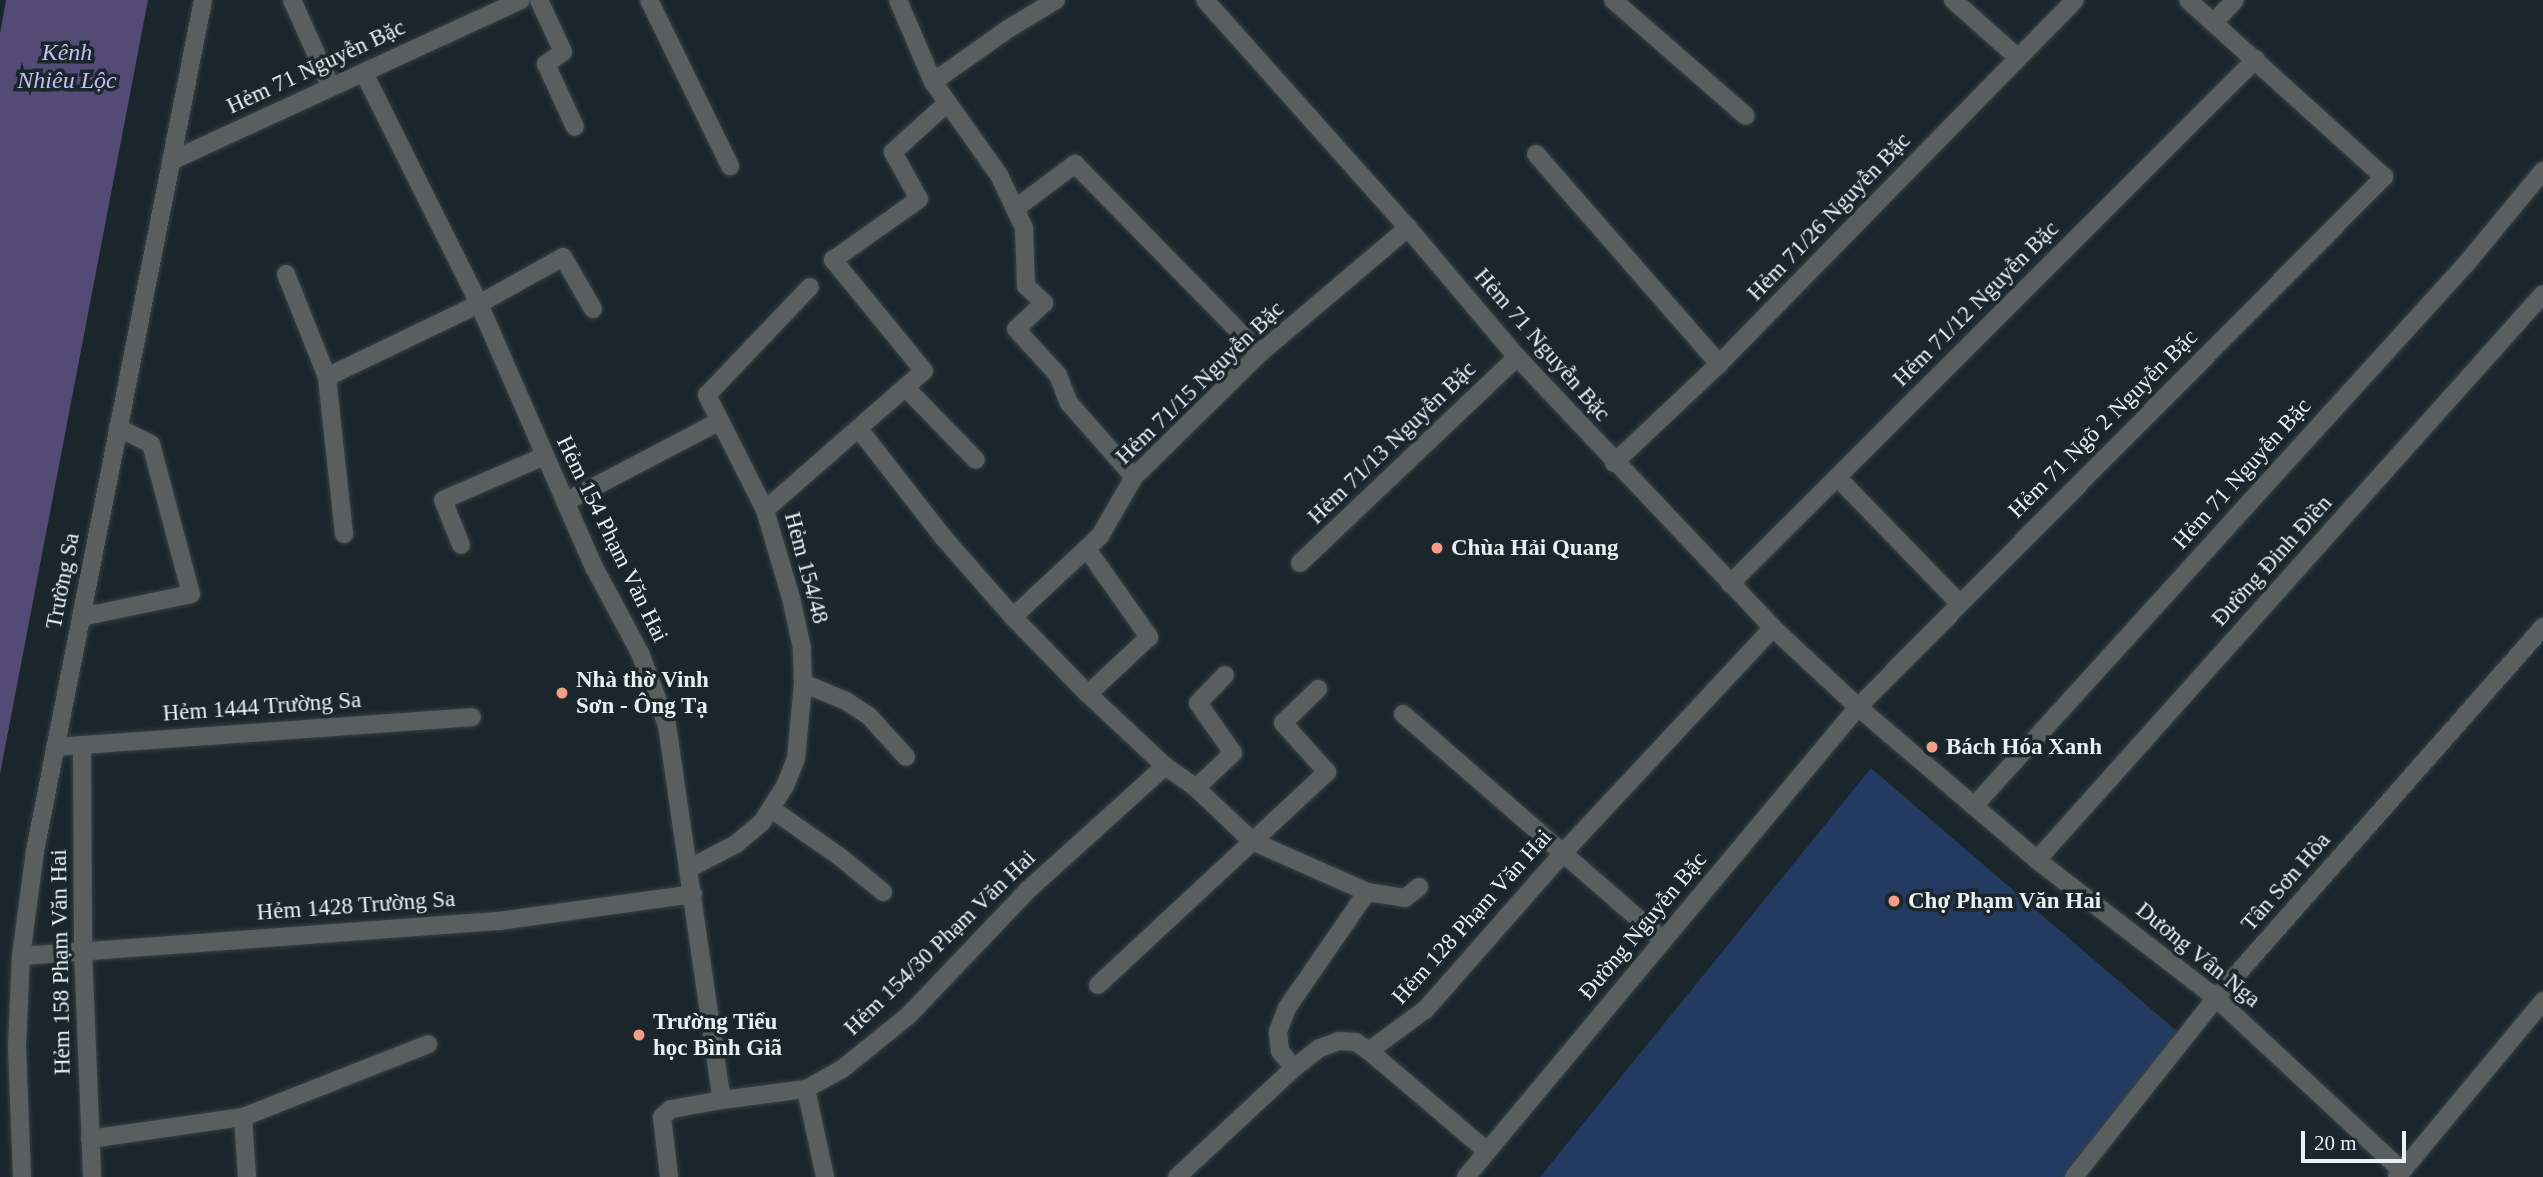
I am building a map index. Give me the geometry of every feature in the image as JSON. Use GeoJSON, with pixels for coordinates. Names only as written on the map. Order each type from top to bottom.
{"type":"FeatureCollection","features":[{"type":"Feature","properties":{"kind":"street","name":"Trường Sa"},"geometry":{"type":"LineString","coordinates":[[22,1177],[17,1046],[21,956],[35,850],[203,0]]}},
{"type":"Feature","properties":{"kind":"street"},"geometry":{"type":"LineString","coordinates":[[292,0],[331,87]]}},
{"type":"Feature","properties":{"kind":"street","name":"Hẻm 71 Nguyễn Bặc"},"geometry":{"type":"LineString","coordinates":[[171,161],[364,73],[502,4],[521,0]]}},
{"type":"Feature","properties":{"kind":"street"},"geometry":{"type":"LineString","coordinates":[[538,0],[563,52],[547,64],[575,127]]}},
{"type":"Feature","properties":{"kind":"street"},"geometry":{"type":"LineString","coordinates":[[649,0],[730,166]]}},
{"type":"Feature","properties":{"kind":"street"},"geometry":{"type":"LineString","coordinates":[[898,0],[933,82],[999,175],[1024,228],[1027,252],[1026,286],[1044,303],[1016,329],[1058,375],[1069,403],[1135,477]]}},
{"type":"Feature","properties":{"kind":"street"},"geometry":{"type":"LineString","coordinates":[[933,82],[1008,29],[1056,0]]}},
{"type":"Feature","properties":{"kind":"street","name":"Hẻm 71 Nguyễn Bặc"},"geometry":{"type":"LineString","coordinates":[[1205,0],[1408,228],[1517,357],[1614,463],[1773,628],[1858,707]]}},
{"type":"Feature","properties":{"kind":"street"},"geometry":{"type":"LineString","coordinates":[[1613,0],[1746,116]]}},
{"type":"Feature","properties":{"kind":"street"},"geometry":{"type":"LineString","coordinates":[[1953,0],[2018,58]]}},
{"type":"Feature","properties":{"kind":"street","name":"Hẻm 71/26 Nguyễn Bặc"},"geometry":{"type":"LineString","coordinates":[[1614,463],[1719,364],[2075,0]]}},
{"type":"Feature","properties":{"kind":"street"},"geometry":{"type":"LineString","coordinates":[[2188,0],[2256,59]]}},
{"type":"Feature","properties":{"kind":"street"},"geometry":{"type":"LineString","coordinates":[[2214,22],[2235,0]]}},
{"type":"Feature","properties":{"kind":"street","name":"Hẻm 71 Ngõ 2 Nguyễn Bặc"},"geometry":{"type":"LineString","coordinates":[[1858,707],[2384,177],[2256,59]]}},
{"type":"Feature","properties":{"kind":"street","name":"Hẻm 71/12 Nguyễn Bặc"},"geometry":{"type":"LineString","coordinates":[[1730,584],[2256,59]]}},
{"type":"Feature","properties":{"kind":"street","name":"Hẻm 154 Phạm Văn Hai"},"geometry":{"type":"LineString","coordinates":[[364,73],[479,304],[565,502],[656,690],[667,725],[722,1100]]}},
{"type":"Feature","properties":{"kind":"street"},"geometry":{"type":"LineString","coordinates":[[765,510],[924,371],[833,260],[919,199],[893,152],[947,103]]}},
{"type":"Feature","properties":{"kind":"street"},"geometry":{"type":"LineString","coordinates":[[1536,154],[1719,364]]}},
{"type":"Feature","properties":{"kind":"street"},"geometry":{"type":"LineString","coordinates":[[1016,208],[1075,164],[1260,353]]}},
{"type":"Feature","properties":{"kind":"street","name":"Hẻm 71 Nguyễn Bặc"},"geometry":{"type":"LineString","coordinates":[[1973,806],[2466,264],[2543,171]]}},
{"type":"Feature","properties":{"kind":"street","name":"Hẻm 71/15 Nguyễn Bặc"},"geometry":{"type":"LineString","coordinates":[[1013,617],[1100,536],[1135,477],[1260,353],[1408,228]]}},
{"type":"Feature","properties":{"kind":"street"},"geometry":{"type":"LineString","coordinates":[[327,377],[479,304],[564,257],[593,309]]}},
{"type":"Feature","properties":{"kind":"street"},"geometry":{"type":"LineString","coordinates":[[286,274],[327,377],[344,534]]}},
{"type":"Feature","properties":{"kind":"street","name":"Hẻm 154/48"},"geometry":{"type":"LineString","coordinates":[[690,868],[750,834],[773,810],[796,758],[803,683],[802,648],[779,551],[765,510],[707,395],[810,287]]}},
{"type":"Feature","properties":{"kind":"street","name":"Đường Đinh Điền"},"geometry":{"type":"LineString","coordinates":[[2036,860],[2543,294]]}},
{"type":"Feature","properties":{"kind":"street","name":"Hẻm 71/13 Nguyễn Bặc"},"geometry":{"type":"LineString","coordinates":[[1300,564],[1517,357]]}},
{"type":"Feature","properties":{"kind":"street"},"geometry":{"type":"LineString","coordinates":[[906,388],[976,460]]}},
{"type":"Feature","properties":{"kind":"street"},"geometry":{"type":"LineString","coordinates":[[565,502],[720,421]]}},
{"type":"Feature","properties":{"kind":"street"},"geometry":{"type":"LineString","coordinates":[[81,617],[191,593],[151,444],[118,428]]}},
{"type":"Feature","properties":{"kind":"street"},"geometry":{"type":"LineString","coordinates":[[859,429],[943,537],[1013,617],[1088,694],[1165,766],[1196,788],[1252,841],[1367,892],[1405,898],[1419,887]]}},
{"type":"Feature","properties":{"kind":"street"},"geometry":{"type":"LineString","coordinates":[[461,545],[443,500],[544,456]]}},
{"type":"Feature","properties":{"kind":"street"},"geometry":{"type":"LineString","coordinates":[[1838,478],[1959,603]]}},
{"type":"Feature","properties":{"kind":"street"},"geometry":{"type":"LineString","coordinates":[[1087,549],[1149,637],[1088,694]]}},
{"type":"Feature","properties":{"kind":"street","name":"Tân Sơn Hòa"},"geometry":{"type":"LineString","coordinates":[[2074,1177],[2216,998],[2543,626]]}},
{"type":"Feature","properties":{"kind":"street","name":"Hẻm 128 Phạm Văn Hai"},"geometry":{"type":"LineString","coordinates":[[1369,1051],[1426,1009],[1562,854],[1773,628]]}},
{"type":"Feature","properties":{"kind":"street"},"geometry":{"type":"LineString","coordinates":[[1196,788],[1233,753],[1198,703],[1225,675]]}},
{"type":"Feature","properties":{"kind":"street"},"geometry":{"type":"LineString","coordinates":[[803,683],[846,701],[869,716],[906,757]]}},
{"type":"Feature","properties":{"kind":"street"},"geometry":{"type":"LineString","coordinates":[[1098,985],[1326,772],[1283,723],[1318,689]]}},
{"type":"Feature","properties":{"kind":"street","name":"Dương Vân Nga"},"geometry":{"type":"LineString","coordinates":[[1858,707],[2036,860],[2216,998],[2399,1174]]}},
{"type":"Feature","properties":{"kind":"street","name":"Đường Nguyễn Bặc"},"geometry":{"type":"LineString","coordinates":[[1466,1177],[1858,707]]}},
{"type":"Feature","properties":{"kind":"street"},"geometry":{"type":"LineString","coordinates":[[1403,714],[1663,940]]}},
{"type":"Feature","properties":{"kind":"street","name":"Hẻm 1444 Trường Sa"},"geometry":{"type":"LineString","coordinates":[[55,747],[472,717]]}},
{"type":"Feature","properties":{"kind":"street","name":"Hẻm 158 Phạm Văn Hai"},"geometry":{"type":"LineString","coordinates":[[82,745],[83,950],[92,1177]]}},
{"type":"Feature","properties":{"kind":"street","name":"Hẻm 154/30 Phạm Văn Hai"},"geometry":{"type":"LineString","coordinates":[[722,1100],[806,1089],[827,1080],[885,1036],[1028,890],[1165,766]]}},
{"type":"Feature","properties":{"kind":"street"},"geometry":{"type":"LineString","coordinates":[[773,810],[839,856],[883,892]]}},
{"type":"Feature","properties":{"kind":"street"},"geometry":{"type":"LineString","coordinates":[[1294,1068],[1280,1051],[1278,1032],[1287,1008],[1367,892]]}},
{"type":"Feature","properties":{"kind":"street","name":"Hẻm 1428 Trường Sa"},"geometry":{"type":"LineString","coordinates":[[21,956],[499,921],[693,894]]}},
{"type":"Feature","properties":{"kind":"street"},"geometry":{"type":"LineString","coordinates":[[2399,1174],[2543,1001]]}},
{"type":"Feature","properties":{"kind":"street"},"geometry":{"type":"LineString","coordinates":[[1177,1177],[1294,1068],[1320,1048],[1339,1041],[1356,1042],[1369,1051],[1487,1152]]}},
{"type":"Feature","properties":{"kind":"street"},"geometry":{"type":"LineString","coordinates":[[90,1139],[243,1117],[428,1044]]}},
{"type":"Feature","properties":{"kind":"street"},"geometry":{"type":"LineString","coordinates":[[806,1089],[825,1177]]}},
{"type":"Feature","properties":{"kind":"street"},"geometry":{"type":"LineString","coordinates":[[669,1177],[662,1117],[671,1109],[722,1100]]}},
{"type":"Feature","properties":{"kind":"street"},"geometry":{"type":"LineString","coordinates":[[243,1117],[247,1177]]}},
{"type":"Feature","properties":{"kind":"water","name":"Kênh Nhiêu Lộc"},"geometry":{"type":"Polygon","coordinates":[[[6,0],[148,0],[0,774],[0,34],[6,0]]]}},
{"type":"Feature","properties":{"kind":"building","name":"Chợ Phạm Văn Hai"},"geometry":{"type":"Polygon","coordinates":[[[1871,768],[2179,1033],[2067,1177],[1540,1177],[1871,768]]]}},
{"type":"Feature","properties":{"kind":"place","name":"Chùa Hải Quang"},"geometry":{"type":"Point","coordinates":[1437,548]}},
{"type":"Feature","properties":{"kind":"place","name":"Nhà thờ Vinh Sơn - Ông Tạ"},"geometry":{"type":"Point","coordinates":[562,693]}},
{"type":"Feature","properties":{"kind":"place","name":"Bách Hóa Xanh"},"geometry":{"type":"Point","coordinates":[1932,747]}},
{"type":"Feature","properties":{"kind":"place","name":"Chợ Phạm Văn Hai"},"geometry":{"type":"Point","coordinates":[1894,901]}},
{"type":"Feature","properties":{"kind":"place","name":"Trường Tiểu học Bình Giã"},"geometry":{"type":"Point","coordinates":[639,1035]}}]}
